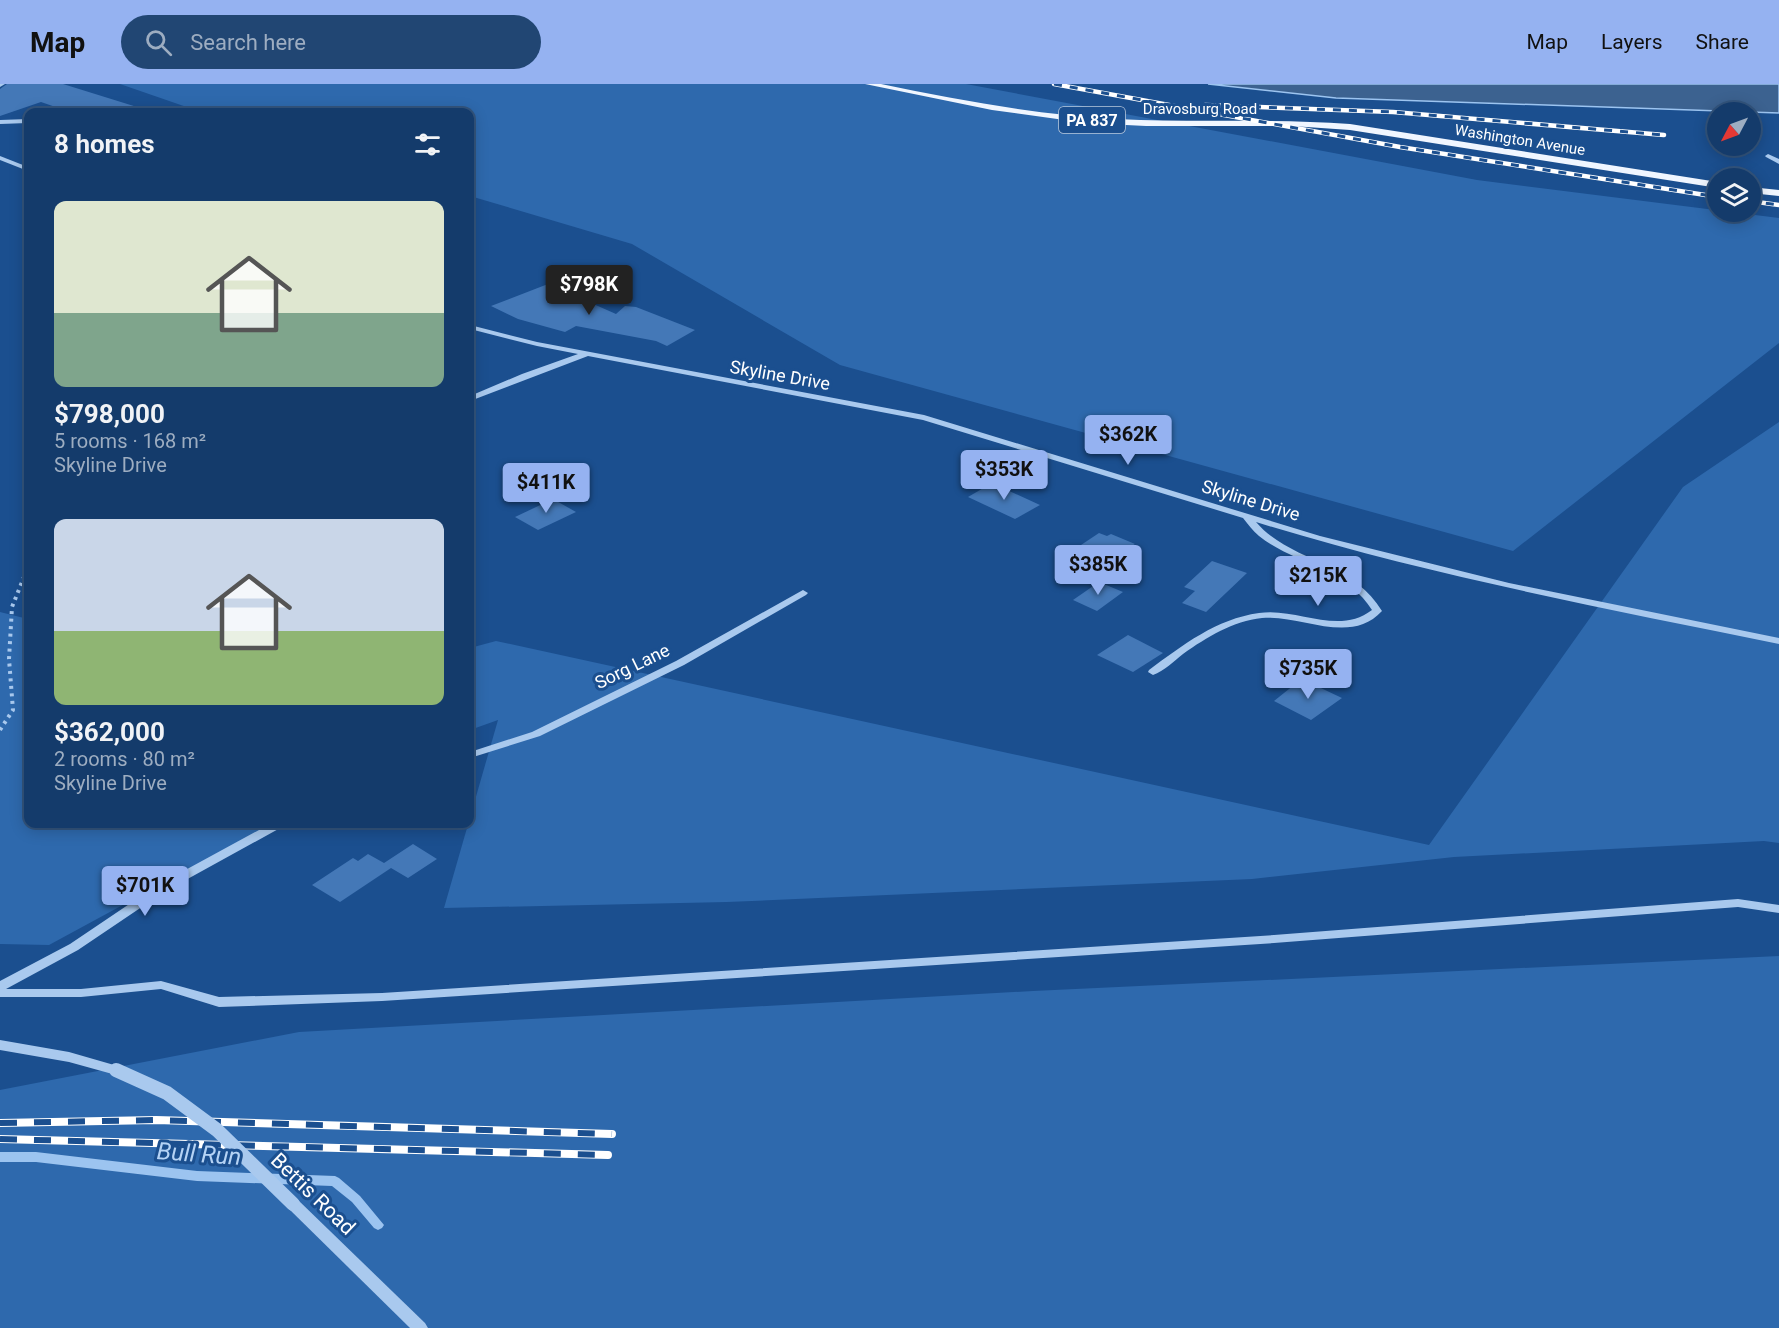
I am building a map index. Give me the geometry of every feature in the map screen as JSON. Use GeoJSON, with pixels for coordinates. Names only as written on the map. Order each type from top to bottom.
{"type":"FeatureCollection","features":[{"type":"Feature","properties":{"kind":"main road","name":"Dravosburg Road"},"geometry":{"type":"LineString","coordinates":[[869,84],[978,106],[1074,119],[1159,123],[1318,124]]}},
{"type":"Feature","properties":{"kind":"main road","name":"Washington Avenue"},"geometry":{"type":"LineString","coordinates":[[1318,124],[1707,183]]}},
{"type":"Feature","properties":{"kind":"main road"},"geometry":{"type":"LineString","coordinates":[[1761,192],[1779,194]]}},
{"type":"Feature","properties":{"kind":"street"},"geometry":{"type":"LineString","coordinates":[[0,122],[24,121]]}},
{"type":"Feature","properties":{"kind":"street"},"geometry":{"type":"LineString","coordinates":[[1768,156],[1779,162]]}},
{"type":"Feature","properties":{"kind":"street"},"geometry":{"type":"LineString","coordinates":[[0,158],[24,167]]}},
{"type":"Feature","properties":{"kind":"street","name":"Skyline Drive"},"geometry":{"type":"LineString","coordinates":[[474,328],[586,354],[924,418],[1317,538],[1509,586],[1779,641]]}},
{"type":"Feature","properties":{"kind":"street"},"geometry":{"type":"LineString","coordinates":[[474,397],[586,354]]}},
{"type":"Feature","properties":{"kind":"street"},"geometry":{"type":"LineString","coordinates":[[1153,672],[1210,630],[1245,618],[1273,614],[1345,625],[1362,622],[1377,611],[1374,602],[1353,585],[1263,534],[1246,516]]}},
{"type":"Feature","properties":{"kind":"street","name":"Sorg Lane"},"geometry":{"type":"LineString","coordinates":[[474,754],[536,734],[680,663],[803,593]]}},
{"type":"Feature","properties":{"kind":"street"},"geometry":{"type":"LineString","coordinates":[[0,986],[74,947],[160,889],[271,828]]}},
{"type":"Feature","properties":{"kind":"street"},"geometry":{"type":"LineString","coordinates":[[0,993],[81,993],[161,985],[219,1002],[382,997],[1274,939],[1738,903],[1779,909]]}},
{"type":"Feature","properties":{"kind":"street","name":"Bettis Road"},"geometry":{"type":"LineString","coordinates":[[0,1045],[69,1056],[116,1070],[167,1092],[217,1130],[420,1328]]}},
{"type":"Feature","properties":{"kind":"path"},"geometry":{"type":"LineString","coordinates":[[0,730],[13,710],[9,659],[12,607],[24,577]]}},
{"type":"Feature","properties":{"kind":"shaded area"},"geometry":{"type":"Polygon","coordinates":[[[120,84],[966,84],[1477,180],[1707,209],[1707,222],[1761,222],[1761,216],[1779,218],[1779,343],[1513,551],[840,365],[632,244],[474,197],[474,108],[189,108],[120,84]]]}},
{"type":"Feature","properties":{"kind":"shaded area"},"geometry":{"type":"Polygon","coordinates":[[[1208,84],[1779,84],[1779,113],[1761,112],[1761,102],[1707,102],[1707,111],[1336,98],[1208,84]]]}},
{"type":"Feature","properties":{"kind":"shaded area"},"geometry":{"type":"Polygon","coordinates":[[[1779,422],[1779,843],[1764,841],[1454,857],[1252,879],[727,902],[444,908],[467,828],[474,828],[474,804],[498,720],[474,729],[474,647],[496,641],[1429,845],[1683,487],[1779,422]]]}},
{"type":"Feature","properties":{"kind":"shaded area"},"geometry":{"type":"Polygon","coordinates":[[[0,612],[24,618],[24,828],[265,828],[49,945],[0,944],[0,612]]]}},
{"type":"Feature","properties":{"kind":"shaded area"},"geometry":{"type":"Polygon","coordinates":[[[1779,956],[1779,1328],[0,1328],[0,1090],[299,1032],[1033,991],[1779,956]]]}},
{"type":"Feature","properties":{"kind":"building"},"geometry":{"type":"Polygon","coordinates":[[[7,84],[63,84],[137,107],[58,108],[41,102],[0,116],[0,89],[7,84]]]}},
{"type":"Feature","properties":{"kind":"building"},"geometry":{"type":"Polygon","coordinates":[[[548,284],[616,314],[625,306],[636,307],[695,330],[667,346],[656,341],[576,326],[565,332],[518,319],[491,306],[548,284]]]}},
{"type":"Feature","properties":{"kind":"building"},"geometry":{"type":"Polygon","coordinates":[[[992,483],[1040,505],[1015,519],[968,497],[992,483]]]}},
{"type":"Feature","properties":{"kind":"building"},"geometry":{"type":"Polygon","coordinates":[[[553,499],[576,512],[538,530],[515,517],[553,499]]]}},
{"type":"Feature","properties":{"kind":"building"},"geometry":{"type":"Polygon","coordinates":[[[1099,533],[1107,536],[1111,534],[1135,544],[1106,563],[1075,549],[1099,533]]]}},
{"type":"Feature","properties":{"kind":"building"},"geometry":{"type":"Polygon","coordinates":[[[1212,561],[1247,573],[1206,612],[1182,603],[1195,591],[1184,587],[1212,561]]]}},
{"type":"Feature","properties":{"kind":"building"},"geometry":{"type":"Polygon","coordinates":[[[1099,582],[1123,592],[1097,611],[1073,600],[1099,582]]]}},
{"type":"Feature","properties":{"kind":"building"},"geometry":{"type":"Polygon","coordinates":[[[1128,635],[1163,653],[1133,672],[1097,655],[1128,635]]]}},
{"type":"Feature","properties":{"kind":"building"},"geometry":{"type":"Polygon","coordinates":[[[1306,681],[1342,698],[1311,720],[1274,701],[1294,685],[1298,686],[1306,681]]]}},
{"type":"Feature","properties":{"kind":"building"},"geometry":{"type":"Polygon","coordinates":[[[413,844],[437,859],[408,878],[391,868],[340,902],[312,885],[353,858],[358,861],[368,854],[384,863],[413,844]]]}},
{"type":"Feature","properties":{"kind":"waterway","name":"Bull Run"},"geometry":{"type":"LineString","coordinates":[[0,1157],[36,1157],[197,1176],[335,1181],[356,1199],[378,1225]]}},
{"type":"Feature","properties":{"kind":"railway"},"geometry":{"type":"LineString","coordinates":[[1054,84],[1400,147],[1707,195]]}},
{"type":"Feature","properties":{"kind":"railway"},"geometry":{"type":"LineString","coordinates":[[1205,105],[1393,112],[1664,135]]}},
{"type":"Feature","properties":{"kind":"railway"},"geometry":{"type":"LineString","coordinates":[[1761,203],[1779,205]]}},
{"type":"Feature","properties":{"kind":"railway"},"geometry":{"type":"LineString","coordinates":[[0,1123],[156,1120],[612,1134]]}},
{"type":"Feature","properties":{"kind":"railway"},"geometry":{"type":"LineString","coordinates":[[0,1139],[608,1155]]}}]}
